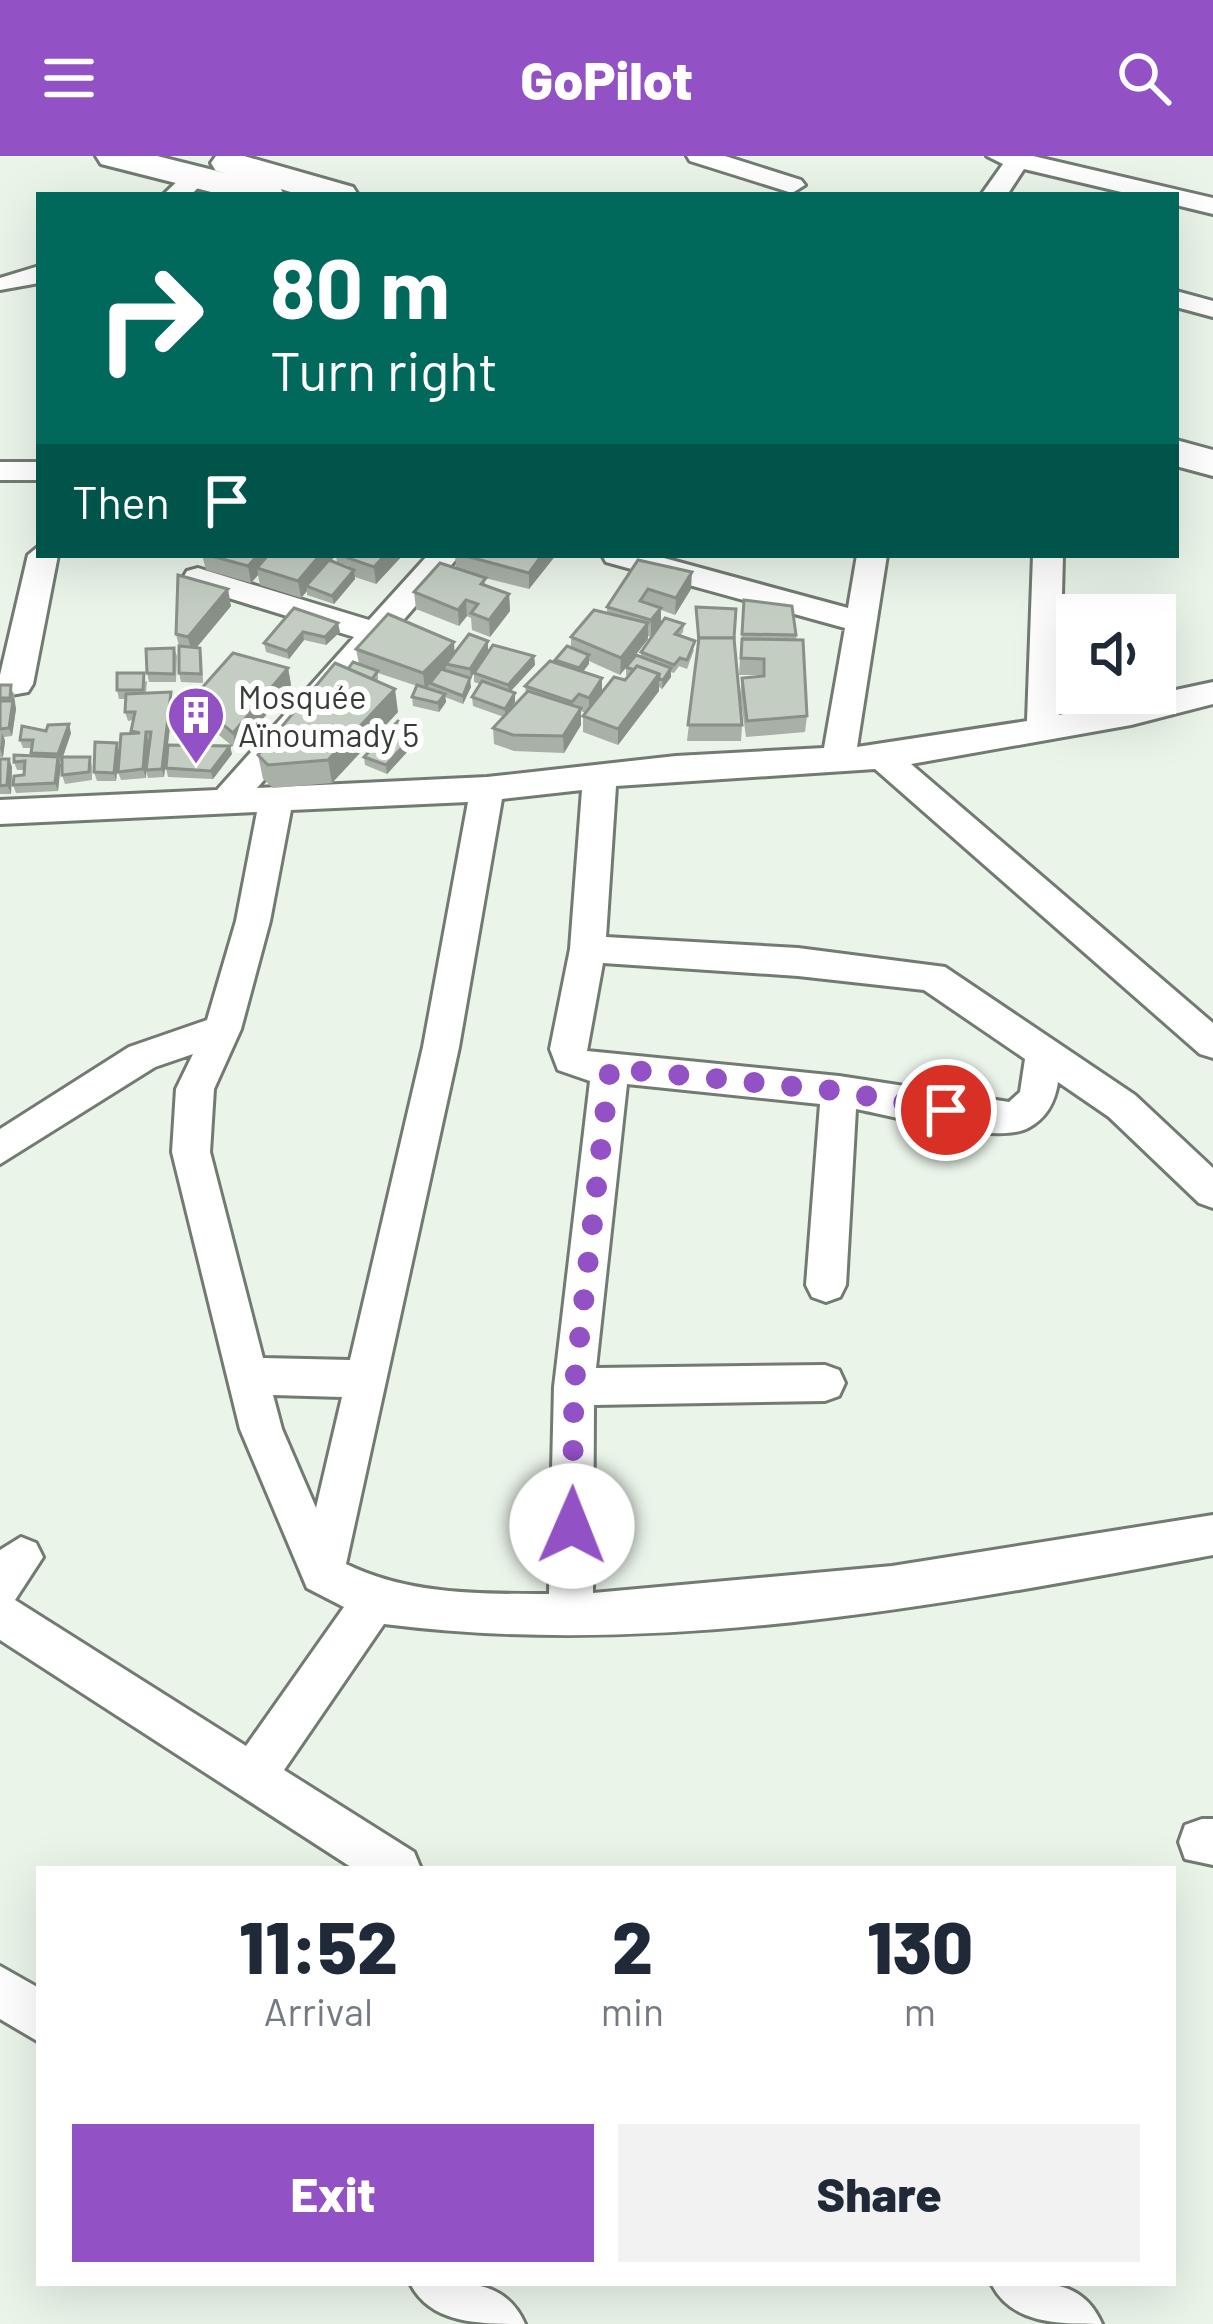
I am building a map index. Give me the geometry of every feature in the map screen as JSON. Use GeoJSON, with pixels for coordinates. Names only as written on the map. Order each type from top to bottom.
{"type":"FeatureCollection","features":[{"type":"Feature","properties":{"kind":"main road"},"geometry":{"type":"LineString","coordinates":[[115,156],[254,192]]}},
{"type":"Feature","properties":{"kind":"main road"},"geometry":{"type":"LineString","coordinates":[[190,176],[244,161],[332,192]]}},
{"type":"Feature","properties":{"kind":"main road"},"geometry":{"type":"LineString","coordinates":[[1179,433],[1213,442]]}},
{"type":"Feature","properties":{"kind":"main road"},"geometry":{"type":"LineString","coordinates":[[1179,454],[1213,463]]}},
{"type":"Feature","properties":{"kind":"street"},"geometry":{"type":"LineString","coordinates":[[699,156],[794,184]]}},
{"type":"Feature","properties":{"kind":"street"},"geometry":{"type":"LineString","coordinates":[[996,192],[1013,158],[1154,192]]}},
{"type":"Feature","properties":{"kind":"street"},"geometry":{"type":"LineString","coordinates":[[1179,198],[1213,206]]}},
{"type":"Feature","properties":{"kind":"street"},"geometry":{"type":"LineString","coordinates":[[8,284],[36,275]]}},
{"type":"Feature","properties":{"kind":"street"},"geometry":{"type":"LineString","coordinates":[[1179,300],[1213,308]]}},
{"type":"Feature","properties":{"kind":"street"},"geometry":{"type":"LineString","coordinates":[[0,471],[36,471]]}},
{"type":"Feature","properties":{"kind":"street"},"geometry":{"type":"LineString","coordinates":[[0,686],[17,684],[42,558]]}},
{"type":"Feature","properties":{"kind":"street"},"geometry":{"type":"LineString","coordinates":[[224,803],[442,558]]}},
{"type":"Feature","properties":{"kind":"street"},"geometry":{"type":"LineString","coordinates":[[628,558],[858,621]]}},
{"type":"Feature","properties":{"kind":"street"},"geometry":{"type":"LineString","coordinates":[[839,759],[871,558]]}},
{"type":"Feature","properties":{"kind":"street"},"geometry":{"type":"LineString","coordinates":[[1043,730],[1048,558]]}},
{"type":"Feature","properties":{"kind":"street"},"geometry":{"type":"LineString","coordinates":[[198,578],[376,633]]}},
{"type":"Feature","properties":{"kind":"street"},"geometry":{"type":"LineString","coordinates":[[2,815],[488,789],[600,776],[882,757],[1043,730],[1213,693]]}},
{"type":"Feature","properties":{"kind":"street"},"geometry":{"type":"LineString","coordinates":[[882,757],[1213,1044]]}},
{"type":"Feature","properties":{"kind":"street"},"geometry":{"type":"LineString","coordinates":[[600,776],[587,950],[568,1049],[580,1065],[839,1091],[982,1116],[1017,1117],[1036,1099],[1044,1057]]}},
{"type":"Feature","properties":{"kind":"street"},"geometry":{"type":"LineString","coordinates":[[322,1574],[441,1047],[488,789]]}},
{"type":"Feature","properties":{"kind":"street"},"geometry":{"type":"LineString","coordinates":[[276,800],[253,921],[223,1029],[195,1090],[191,1152],[261,1430],[322,1574],[345,1593],[432,1612],[571,1618],[866,1593],[1213,1535]]}},
{"type":"Feature","properties":{"kind":"street"},"geometry":{"type":"LineString","coordinates":[[587,950],[932,976],[982,1007],[1044,1057],[1122,1106],[1213,1192]]}},
{"type":"Feature","properties":{"kind":"street"},"geometry":{"type":"LineString","coordinates":[[0,1148],[142,1058],[223,1029]]}},
{"type":"Feature","properties":{"kind":"street"},"geometry":{"type":"LineString","coordinates":[[571,1618],[574,1387],[610,1068]]}},
{"type":"Feature","properties":{"kind":"street"},"geometry":{"type":"LineString","coordinates":[[826,1285],[839,1091]]}},
{"type":"Feature","properties":{"kind":"street"},"geometry":{"type":"LineString","coordinates":[[246,1376],[366,1379]]}},
{"type":"Feature","properties":{"kind":"street"},"geometry":{"type":"LineString","coordinates":[[574,1387],[825,1382]]}},
{"type":"Feature","properties":{"kind":"street"},"geometry":{"type":"LineString","coordinates":[[252,1776],[375,1601]]}},
{"type":"Feature","properties":{"kind":"street"},"geometry":{"type":"LineString","coordinates":[[0,1615],[392,1866]]}},
{"type":"Feature","properties":{"kind":"street"},"geometry":{"type":"LineString","coordinates":[[0,1990],[36,2015]]}},
{"type":"Feature","properties":{"kind":"street"},"geometry":{"type":"LineString","coordinates":[[441,2286],[498,2324]]}},
{"type":"Feature","properties":{"kind":"street"},"geometry":{"type":"LineString","coordinates":[[1021,2286],[1075,2324]]}},
{"type":"Feature","properties":{"kind":"building"},"geometry":{"type":"Polygon","coordinates":[[[219,558],[255,558],[248,566],[219,558]]]}},
{"type":"Feature","properties":{"kind":"building"},"geometry":{"type":"Polygon","coordinates":[[[265,558],[317,558],[298,581],[257,568],[265,558]]]}},
{"type":"Feature","properties":{"kind":"building"},"geometry":{"type":"Polygon","coordinates":[[[348,558],[382,558],[374,567],[348,558]]]}},
{"type":"Feature","properties":{"kind":"building"},"geometry":{"type":"Polygon","coordinates":[[[473,558],[540,558],[529,573],[473,558]]]}},
{"type":"Feature","properties":{"kind":"building"},"geometry":{"type":"Polygon","coordinates":[[[329,560],[354,570],[332,596],[306,586],[329,560]]]}},
{"type":"Feature","properties":{"kind":"building"},"geometry":{"type":"Polygon","coordinates":[[[638,560],[692,572],[676,598],[648,589],[640,601],[661,608],[651,620],[607,607],[638,560]]]}},
{"type":"Feature","properties":{"kind":"building"},"geometry":{"type":"Polygon","coordinates":[[[440,563],[486,578],[481,584],[509,594],[489,620],[471,613],[478,604],[466,600],[458,610],[414,592],[440,563]]]}},
{"type":"Feature","properties":{"kind":"building"},"geometry":{"type":"Polygon","coordinates":[[[178,575],[228,589],[188,637],[176,634],[178,575]]]}},
{"type":"Feature","properties":{"kind":"building"},"geometry":{"type":"Polygon","coordinates":[[[744,600],[792,606],[796,635],[742,634],[744,600]]]}},
{"type":"Feature","properties":{"kind":"building"},"geometry":{"type":"Polygon","coordinates":[[[696,607],[736,609],[734,638],[699,638],[699,642],[696,607]]]}},
{"type":"Feature","properties":{"kind":"building"},"geometry":{"type":"Polygon","coordinates":[[[294,608],[338,623],[325,637],[303,632],[287,651],[264,643],[294,608]]]}},
{"type":"Feature","properties":{"kind":"building"},"geometry":{"type":"Polygon","coordinates":[[[594,610],[648,623],[621,658],[571,637],[594,610]]]}},
{"type":"Feature","properties":{"kind":"building"},"geometry":{"type":"Polygon","coordinates":[[[388,614],[454,642],[423,673],[356,649],[388,614]]]}},
{"type":"Feature","properties":{"kind":"building"},"geometry":{"type":"Polygon","coordinates":[[[665,618],[684,624],[675,634],[695,641],[687,660],[680,658],[674,665],[641,652],[665,618]]]}},
{"type":"Feature","properties":{"kind":"building"},"geometry":{"type":"Polygon","coordinates":[[[469,634],[488,641],[470,669],[446,664],[469,634]]]}},
{"type":"Feature","properties":{"kind":"building"},"geometry":{"type":"Polygon","coordinates":[[[699,638],[734,638],[742,725],[688,725],[699,638]]]}},
{"type":"Feature","properties":{"kind":"building"},"geometry":{"type":"Polygon","coordinates":[[[742,639],[803,640],[807,716],[747,721],[742,678],[764,676],[764,659],[741,658],[742,639]]]}},
{"type":"Feature","properties":{"kind":"building"},"geometry":{"type":"Polygon","coordinates":[[[493,645],[534,656],[508,685],[474,673],[493,645]]]}},
{"type":"Feature","properties":{"kind":"building"},"geometry":{"type":"Polygon","coordinates":[[[179,646],[200,648],[201,674],[179,673],[179,646]]]}},
{"type":"Feature","properties":{"kind":"building"},"geometry":{"type":"Polygon","coordinates":[[[567,646],[589,655],[579,668],[555,660],[567,646]]]}},
{"type":"Feature","properties":{"kind":"building"},"geometry":{"type":"Polygon","coordinates":[[[174,648],[174,674],[147,673],[146,649],[174,648]]]}},
{"type":"Feature","properties":{"kind":"building"},"geometry":{"type":"Polygon","coordinates":[[[233,653],[288,668],[233,733],[192,699],[233,653]]]}},
{"type":"Feature","properties":{"kind":"building"},"geometry":{"type":"Polygon","coordinates":[[[636,655],[671,668],[663,680],[637,666],[634,670],[626,667],[636,655]]]}},
{"type":"Feature","properties":{"kind":"building"},"geometry":{"type":"Polygon","coordinates":[[[550,661],[602,678],[589,698],[579,694],[572,702],[525,686],[550,661]]]}},
{"type":"Feature","properties":{"kind":"building"},"geometry":{"type":"Polygon","coordinates":[[[353,662],[378,671],[372,679],[348,669],[353,662]]]}},
{"type":"Feature","properties":{"kind":"building"},"geometry":{"type":"Polygon","coordinates":[[[335,663],[395,689],[328,760],[268,765],[258,755],[335,663]]]}},
{"type":"Feature","properties":{"kind":"building"},"geometry":{"type":"Polygon","coordinates":[[[637,666],[659,674],[618,729],[583,716],[614,677],[625,680],[637,666]]]}},
{"type":"Feature","properties":{"kind":"building"},"geometry":{"type":"Polygon","coordinates":[[[441,669],[470,678],[463,696],[430,683],[441,669]]]}},
{"type":"Feature","properties":{"kind":"building"},"geometry":{"type":"Polygon","coordinates":[[[117,673],[144,673],[143,690],[117,690],[117,673]]]}},
{"type":"Feature","properties":{"kind":"building"},"geometry":{"type":"Polygon","coordinates":[[[482,681],[515,693],[505,709],[472,697],[482,681]]]}},
{"type":"Feature","properties":{"kind":"building"},"geometry":{"type":"Polygon","coordinates":[[[0,685],[11,685],[10,698],[0,698],[0,685]]]}},
{"type":"Feature","properties":{"kind":"building"},"geometry":{"type":"Polygon","coordinates":[[[417,685],[445,694],[438,703],[412,697],[417,685]]]}},
{"type":"Feature","properties":{"kind":"building"},"geometry":{"type":"Polygon","coordinates":[[[528,691],[581,708],[563,736],[513,735],[493,728],[528,691]]]}},
{"type":"Feature","properties":{"kind":"building"},"geometry":{"type":"Polygon","coordinates":[[[171,692],[162,769],[146,770],[151,732],[146,732],[143,769],[118,772],[121,734],[140,733],[131,731],[135,712],[125,712],[126,694],[171,692]]]}},
{"type":"Feature","properties":{"kind":"building"},"geometry":{"type":"Polygon","coordinates":[[[0,701],[13,701],[9,728],[0,729],[0,701]]]}},
{"type":"Feature","properties":{"kind":"building"},"geometry":{"type":"Polygon","coordinates":[[[398,721],[418,730],[386,765],[364,757],[398,721]]]}},
{"type":"Feature","properties":{"kind":"building"},"geometry":{"type":"Polygon","coordinates":[[[69,724],[58,754],[31,753],[33,740],[20,740],[22,726],[46,731],[48,725],[69,724]]]}},
{"type":"Feature","properties":{"kind":"building"},"geometry":{"type":"Polygon","coordinates":[[[95,742],[117,743],[114,773],[94,772],[95,742]]]}},
{"type":"Feature","properties":{"kind":"building"},"geometry":{"type":"Polygon","coordinates":[[[168,745],[230,746],[211,771],[166,768],[168,745]]]}},
{"type":"Feature","properties":{"kind":"building"},"geometry":{"type":"Polygon","coordinates":[[[14,755],[58,757],[55,783],[13,785],[14,776],[24,775],[25,761],[14,762],[14,755]]]}},
{"type":"Feature","properties":{"kind":"building"},"geometry":{"type":"Polygon","coordinates":[[[62,757],[90,757],[89,772],[62,775],[62,757]]]}},
{"type":"Feature","properties":{"kind":"building"},"geometry":{"type":"Polygon","coordinates":[[[0,759],[9,759],[7,785],[0,786],[0,759]]]}},
{"type":"Feature","properties":{"kind":"place","name":"Mosquée Aïnoumady 5"},"geometry":{"type":"Point","coordinates":[196,766]}},
{"type":"Feature","properties":{"kind":"route"},"geometry":{"type":"LineString","coordinates":[[572,1526],[574,1387],[610,1068],[839,1091],[946,1110]]}}]}
